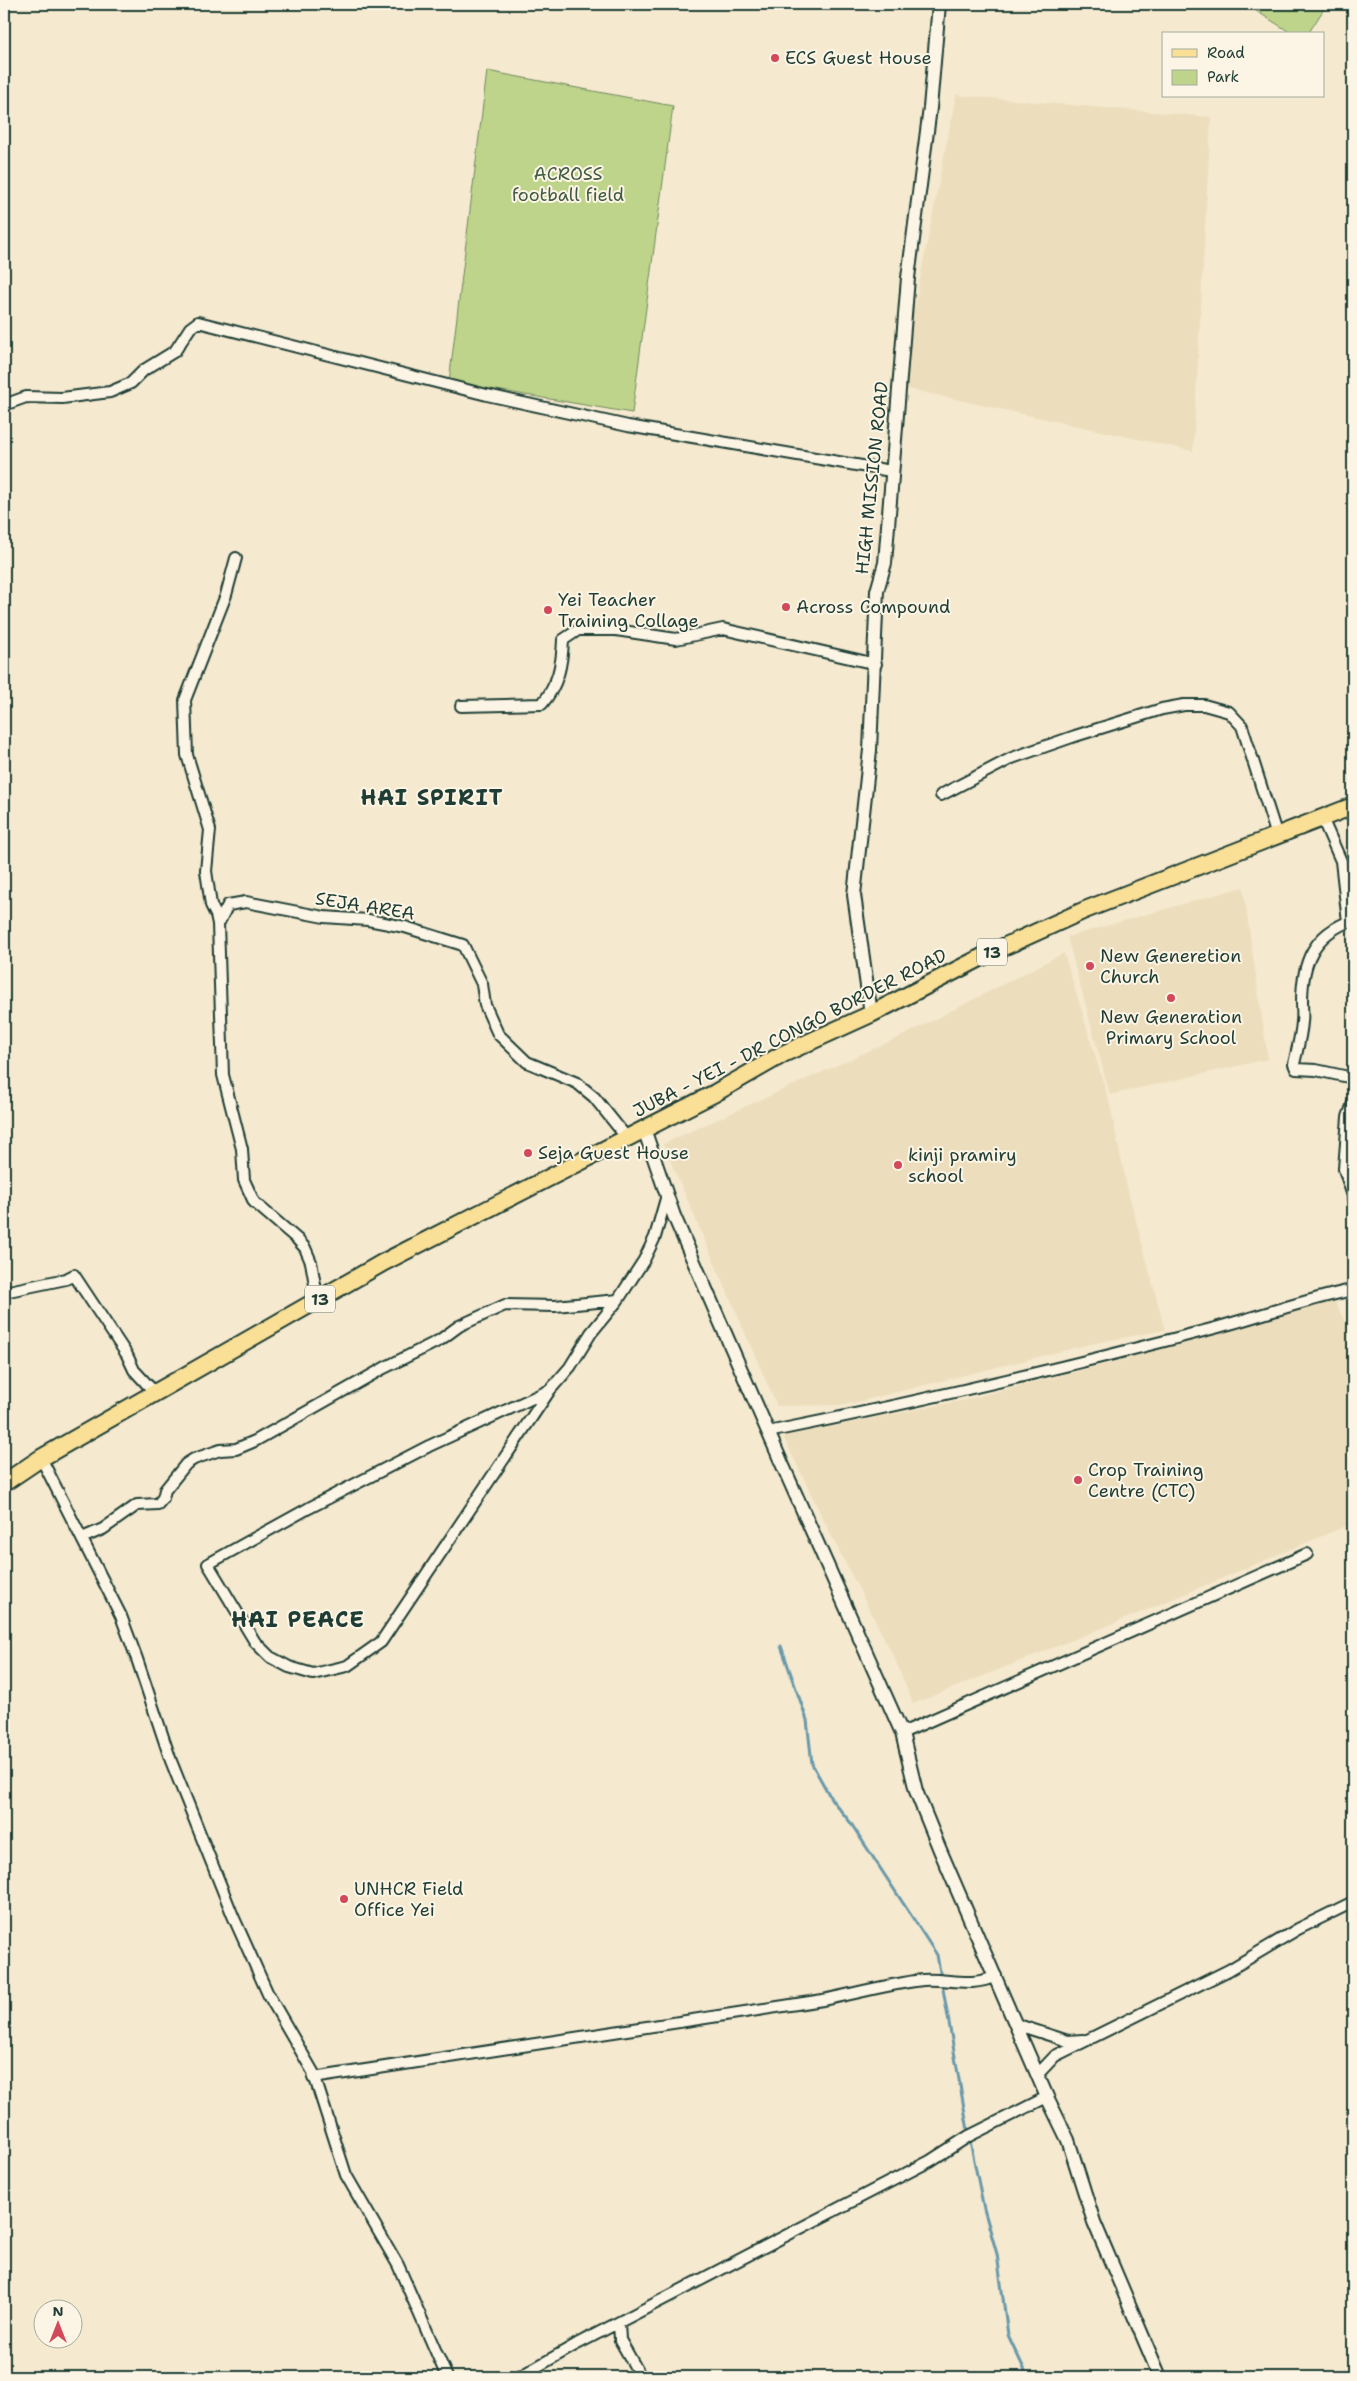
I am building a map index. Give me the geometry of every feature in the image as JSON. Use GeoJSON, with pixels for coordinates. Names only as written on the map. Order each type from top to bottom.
{"type":"FeatureCollection","features":[{"type":"Feature","properties":{"kind":"main road","name":"JUBA - YEI - DR CONGO BORDER ROAD"},"geometry":{"type":"LineString","coordinates":[[4,1484],[41,1458],[384,1262],[715,1093],[783,1054],[871,1014],[990,953],[1085,910],[1353,806]]}},
{"type":"Feature","properties":{"kind":"street","name":"HIGH MISSION ROAD"},"geometry":{"type":"LineString","coordinates":[[871,1014],[854,894],[870,750],[876,664],[877,591],[885,563],[891,471],[913,234],[930,108],[939,4]]}},
{"type":"Feature","properties":{"kind":"street"},"geometry":{"type":"LineString","coordinates":[[4,405],[26,397],[62,398],[110,392],[131,383],[144,370],[175,351],[190,328],[198,322],[487,395],[619,424],[891,471]]}},
{"type":"Feature","properties":{"kind":"street"},"geometry":{"type":"LineString","coordinates":[[236,558],[226,595],[185,700],[188,755],[210,830],[206,871],[211,905],[216,914],[218,924],[223,1075],[242,1149],[244,1180],[254,1202],[305,1248],[311,1262],[316,1290],[323,1297]]}},
{"type":"Feature","properties":{"kind":"street"},"geometry":{"type":"LineString","coordinates":[[461,706],[542,704],[553,691],[562,664],[563,640],[578,630],[616,630],[676,640],[723,629],[876,664]]}},
{"type":"Feature","properties":{"kind":"street"},"geometry":{"type":"LineString","coordinates":[[941,795],[1012,758],[1075,736],[1162,709],[1184,705],[1204,706],[1229,712],[1242,726],[1276,836]]}},
{"type":"Feature","properties":{"kind":"street"},"geometry":{"type":"LineString","coordinates":[[1322,818],[1341,862],[1351,921],[1322,938],[1313,948],[1306,962],[1302,1001],[1303,1020],[1294,1064],[1296,1069],[1316,1070],[1353,1078]]}},
{"type":"Feature","properties":{"kind":"street","name":"SEJA AREA"},"geometry":{"type":"LineString","coordinates":[[218,924],[228,905],[246,902],[324,917],[368,920],[396,925],[463,946],[482,984],[485,1005],[498,1034],[527,1062],[577,1083],[594,1097],[627,1138]]}},
{"type":"Feature","properties":{"kind":"street"},"geometry":{"type":"LineString","coordinates":[[1353,1103],[1348,1117],[1344,1169],[1353,1196]]}},
{"type":"Feature","properties":{"kind":"street"},"geometry":{"type":"LineString","coordinates":[[644,1129],[674,1216],[902,1733],[916,1791],[996,1976],[1014,2024],[1068,2140],[1094,2222],[1160,2377]]}},
{"type":"Feature","properties":{"kind":"street"},"geometry":{"type":"LineString","coordinates":[[550,1390],[429,1446],[309,1508],[208,1564],[254,1642],[270,1657],[289,1667],[313,1674],[347,1666],[381,1642],[550,1390],[570,1366],[591,1333],[618,1300],[644,1260],[655,1237],[667,1195]]}},
{"type":"Feature","properties":{"kind":"street"},"geometry":{"type":"LineString","coordinates":[[4,1292],[66,1279],[74,1275],[127,1355],[134,1370],[156,1393]]}},
{"type":"Feature","properties":{"kind":"street"},"geometry":{"type":"LineString","coordinates":[[768,1432],[873,1411],[1151,1344],[1216,1328],[1322,1296],[1353,1290]]}},
{"type":"Feature","properties":{"kind":"street"},"geometry":{"type":"LineString","coordinates":[[82,1538],[103,1529],[137,1505],[158,1504],[163,1498],[165,1490],[186,1464],[194,1459],[220,1450],[236,1449],[255,1441],[384,1368],[440,1340],[459,1326],[506,1305],[555,1306],[618,1300]]}},
{"type":"Feature","properties":{"kind":"street"},"geometry":{"type":"LineString","coordinates":[[41,1458],[120,1616],[134,1650],[171,1761],[233,1916],[268,1994],[313,2072],[313,2078],[346,2175],[398,2265],[446,2377]]}},
{"type":"Feature","properties":{"kind":"street"},"geometry":{"type":"LineString","coordinates":[[902,1733],[1307,1554]]}},
{"type":"Feature","properties":{"kind":"street"},"geometry":{"type":"LineString","coordinates":[[1038,2074],[1055,2056],[1229,1970],[1298,1930],[1353,1902]]}},
{"type":"Feature","properties":{"kind":"street"},"geometry":{"type":"LineString","coordinates":[[313,2078],[824,2000],[886,1985],[926,1980],[953,1983],[983,1982],[996,1976]]}},
{"type":"Feature","properties":{"kind":"street"},"geometry":{"type":"LineString","coordinates":[[1014,2024],[1068,2041],[1088,2040]]}},
{"type":"Feature","properties":{"kind":"street"},"geometry":{"type":"LineString","coordinates":[[519,2377],[619,2322],[930,2161],[969,2136],[1047,2097]]}},
{"type":"Feature","properties":{"kind":"street"},"geometry":{"type":"LineString","coordinates":[[619,2322],[620,2340],[641,2377]]}},
{"type":"Feature","properties":{"kind":"shaded area"},"geometry":{"type":"Polygon","coordinates":[[[956,95],[1211,117],[1193,451],[899,387],[956,95]]]}},
{"type":"Feature","properties":{"kind":"shaded area","name":"New Generation Primary School"},"geometry":{"type":"Polygon","coordinates":[[[1243,887],[1268,1059],[1110,1095],[1067,937],[1243,887]]]}},
{"type":"Feature","properties":{"kind":"shaded area","name":"kinji pramiry school"},"geometry":{"type":"Polygon","coordinates":[[[1064,953],[1109,1101],[1127,1187],[1165,1330],[1090,1344],[845,1405],[777,1406],[663,1144],[904,1035],[1064,953]]]}},
{"type":"Feature","properties":{"kind":"shaded area","name":"Crop Training Centre (CTC)"},"geometry":{"type":"Polygon","coordinates":[[[1334,1300],[1353,1337],[1353,1523],[1142,1612],[913,1704],[895,1659],[830,1533],[783,1436],[964,1400],[1122,1360],[1334,1300]]]}},
{"type":"Feature","properties":{"kind":"green space"},"geometry":{"type":"Polygon","coordinates":[[[1245,4],[1327,4],[1309,32],[1290,32],[1245,4]]]}},
{"type":"Feature","properties":{"kind":"green space","name":"ACROSS football field"},"geometry":{"type":"Polygon","coordinates":[[[487,71],[673,106],[632,413],[449,382],[487,71]]]}},
{"type":"Feature","properties":{"kind":"waterway"},"geometry":{"type":"LineString","coordinates":[[781,1646],[807,1720],[812,1764],[832,1800],[850,1822],[937,1955],[969,2136],[984,2209],[997,2254],[1008,2335],[1028,2377]]}},
{"type":"Feature","properties":{"kind":"place","name":"ECS Guest House"},"geometry":{"type":"Point","coordinates":[775,58]}},
{"type":"Feature","properties":{"kind":"place","name":"Across Compound"},"geometry":{"type":"Point","coordinates":[786,607]}},
{"type":"Feature","properties":{"kind":"place","name":"Yei Teacher Training Collage"},"geometry":{"type":"Point","coordinates":[548,610]}},
{"type":"Feature","properties":{"kind":"place","name":"New Generetion Church"},"geometry":{"type":"Point","coordinates":[1090,966]}},
{"type":"Feature","properties":{"kind":"place","name":"New Generation Primary School"},"geometry":{"type":"Point","coordinates":[1171,998]}},
{"type":"Feature","properties":{"kind":"place","name":"Seja Guest House"},"geometry":{"type":"Point","coordinates":[528,1153]}},
{"type":"Feature","properties":{"kind":"place","name":"kinji pramiry school"},"geometry":{"type":"Point","coordinates":[898,1165]}},
{"type":"Feature","properties":{"kind":"place","name":"Crop Training Centre (CTC)"},"geometry":{"type":"Point","coordinates":[1078,1480]}},
{"type":"Feature","properties":{"kind":"place","name":"UNHCR Field Office Yei"},"geometry":{"type":"Point","coordinates":[344,1899]}},
{"type":"Feature","properties":{"kind":"district","name":"HAI SPIRIT"},"geometry":{"type":"Point","coordinates":[432,797]}},
{"type":"Feature","properties":{"kind":"district","name":"HAI PEACE"},"geometry":{"type":"Point","coordinates":[298,1619]}}]}
